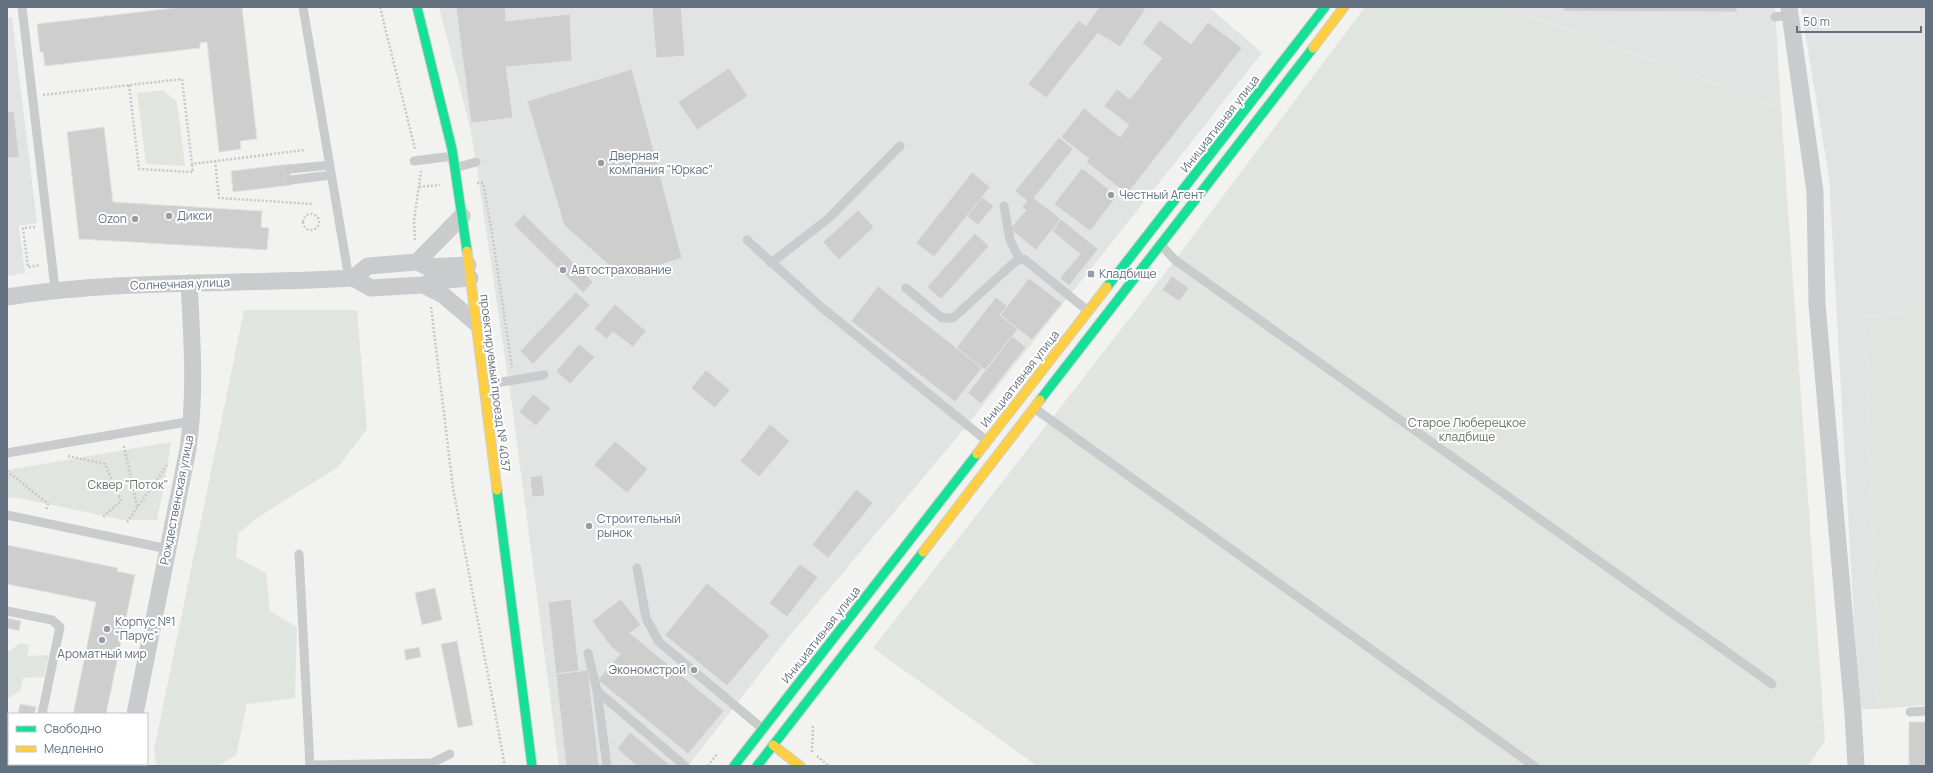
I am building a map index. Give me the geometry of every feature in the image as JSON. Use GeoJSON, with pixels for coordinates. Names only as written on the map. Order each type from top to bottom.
{"type":"FeatureCollection","features":[{"type":"Feature","properties":{"kind":"main road","name":"проектируемый проезд № 4037"},"geometry":{"type":"LineString","coordinates":[[417,7],[455,168],[532,766]]}},
{"type":"Feature","properties":{"kind":"main road","name":"Инициативная улица"},"geometry":{"type":"LineString","coordinates":[[757,766],[1265,112],[1337,8]]}},
{"type":"Feature","properties":{"kind":"main road","name":"Инициативная улица"},"geometry":{"type":"LineString","coordinates":[[734,766],[1088,311],[1337,8]]}},
{"type":"Feature","properties":{"kind":"main road"},"geometry":{"type":"LineString","coordinates":[[773,745],[800,766]]}},
{"type":"Feature","properties":{"kind":"street"},"geometry":{"type":"LineString","coordinates":[[1785,13],[1815,192],[1817,304],[1853,714],[1856,766]]}},
{"type":"Feature","properties":{"kind":"street"},"geometry":{"type":"LineString","coordinates":[[417,262],[462,216]]}},
{"type":"Feature","properties":{"kind":"street"},"geometry":{"type":"LineString","coordinates":[[417,262],[427,267],[469,272],[435,280],[423,285],[371,288],[351,279],[368,266],[417,262]]}},
{"type":"Feature","properties":{"kind":"street","name":"Солнечная улица"},"geometry":{"type":"LineString","coordinates":[[7,297],[55,290],[189,283],[351,279]]}},
{"type":"Feature","properties":{"kind":"street","name":"Рождественская улица"},"geometry":{"type":"LineString","coordinates":[[135,713],[192,420],[194,400],[189,283]]}},
{"type":"Feature","properties":{"kind":"street"},"geometry":{"type":"LineString","coordinates":[[423,285],[443,295],[476,323]]}},
{"type":"Feature","properties":{"kind":"lane"},"geometry":{"type":"LineString","coordinates":[[22,7],[55,290]]}},
{"type":"Feature","properties":{"kind":"lane"},"geometry":{"type":"LineString","coordinates":[[303,7],[331,175],[351,279]]}},
{"type":"Feature","properties":{"kind":"lane"},"geometry":{"type":"LineString","coordinates":[[771,263],[829,218],[900,146]]}},
{"type":"Feature","properties":{"kind":"lane"},"geometry":{"type":"LineString","coordinates":[[416,160],[453,156]]}},
{"type":"Feature","properties":{"kind":"lane"},"geometry":{"type":"LineString","coordinates":[[455,168],[476,162]]}},
{"type":"Feature","properties":{"kind":"lane"},"geometry":{"type":"LineString","coordinates":[[290,169],[330,165]]}},
{"type":"Feature","properties":{"kind":"lane"},"geometry":{"type":"LineString","coordinates":[[291,180],[331,175]]}},
{"type":"Feature","properties":{"kind":"lane"},"geometry":{"type":"LineString","coordinates":[[1004,206],[1010,240],[1020,260]]}},
{"type":"Feature","properties":{"kind":"lane"},"geometry":{"type":"LineString","coordinates":[[747,240],[820,306],[987,441]]}},
{"type":"Feature","properties":{"kind":"lane"},"geometry":{"type":"LineString","coordinates":[[1161,244],[1175,260],[1772,684]]}},
{"type":"Feature","properties":{"kind":"lane"},"geometry":{"type":"LineString","coordinates":[[906,288],[942,318],[953,318],[1016,261],[1024,259],[1088,311]]}},
{"type":"Feature","properties":{"kind":"lane"},"geometry":{"type":"LineString","coordinates":[[484,385],[544,375]]}},
{"type":"Feature","properties":{"kind":"lane"},"geometry":{"type":"LineString","coordinates":[[1034,408],[1534,766]]}},
{"type":"Feature","properties":{"kind":"lane"},"geometry":{"type":"LineString","coordinates":[[7,453],[192,420]]}},
{"type":"Feature","properties":{"kind":"lane"},"geometry":{"type":"LineString","coordinates":[[7,515],[168,549]]}},
{"type":"Feature","properties":{"kind":"lane"},"geometry":{"type":"LineString","coordinates":[[298,554],[310,766],[432,763],[450,754]]}},
{"type":"Feature","properties":{"kind":"lane"},"geometry":{"type":"LineString","coordinates":[[637,568],[646,618],[659,642],[763,729]]}},
{"type":"Feature","properties":{"kind":"lane"},"geometry":{"type":"LineString","coordinates":[[7,611],[52,620],[60,627],[42,713]]}},
{"type":"Feature","properties":{"kind":"lane"},"geometry":{"type":"LineString","coordinates":[[588,653],[597,691],[607,766]]}},
{"type":"Feature","properties":{"kind":"lane"},"geometry":{"type":"LineString","coordinates":[[597,691],[685,766]]}},
{"type":"Feature","properties":{"kind":"lane"},"geometry":{"type":"LineString","coordinates":[[1910,712],[1926,711]]}},
{"type":"Feature","properties":{"kind":"path"},"geometry":{"type":"LineString","coordinates":[[380,7],[416,160],[421,173],[414,221],[416,243]]}},
{"type":"Feature","properties":{"kind":"path"},"geometry":{"type":"LineString","coordinates":[[50,94],[129,85],[182,79],[193,172],[139,169],[129,85]]}},
{"type":"Feature","properties":{"kind":"path"},"geometry":{"type":"LineString","coordinates":[[192,164],[304,150]]}},
{"type":"Feature","properties":{"kind":"path"},"geometry":{"type":"LineString","coordinates":[[215,161],[219,198],[312,204]]}},
{"type":"Feature","properties":{"kind":"path"},"geometry":{"type":"LineString","coordinates":[[483,183],[492,233],[513,380]]}},
{"type":"Feature","properties":{"kind":"path"},"geometry":{"type":"LineString","coordinates":[[313,214],[317,216],[319,226],[310,230],[306,228],[303,223],[304,218],[313,214]]}},
{"type":"Feature","properties":{"kind":"path"},"geometry":{"type":"LineString","coordinates":[[431,303],[453,488],[505,766]]}},
{"type":"Feature","properties":{"kind":"path"},"geometry":{"type":"LineString","coordinates":[[124,446],[138,506]]}},
{"type":"Feature","properties":{"kind":"path"},"geometry":{"type":"LineString","coordinates":[[67,456],[105,464],[121,501],[103,517]]}},
{"type":"Feature","properties":{"kind":"path"},"geometry":{"type":"LineString","coordinates":[[127,522],[170,461]]}},
{"type":"Feature","properties":{"kind":"path"},"geometry":{"type":"LineString","coordinates":[[7,471],[48,504],[46,510]]}},
{"type":"Feature","properties":{"kind":"path"},"geometry":{"type":"LineString","coordinates":[[812,753],[814,720]]}},
{"type":"Feature","properties":{"kind":"shaded area"},"geometry":{"type":"Polygon","coordinates":[[[439,7],[1209,7],[1262,53],[960,434],[787,639],[688,766],[559,766],[513,412],[476,162],[470,127],[439,7]]]}},
{"type":"Feature","properties":{"kind":"shaded area"},"geometry":{"type":"Polygon","coordinates":[[[1506,7],[1775,7],[1781,108],[1506,7]]]}},
{"type":"Feature","properties":{"kind":"shaded area"},"geometry":{"type":"Polygon","coordinates":[[[1801,7],[1926,7],[1926,310],[1865,317],[1878,709],[1859,709],[1829,178],[1801,7]]]}},
{"type":"Feature","properties":{"kind":"shaded area"},"geometry":{"type":"Polygon","coordinates":[[[12,17],[37,223],[19,226],[25,273],[7,276],[7,18],[12,17]]]}},
{"type":"Feature","properties":{"kind":"green space","name":"Старое Люберецкое кладбище"},"geometry":{"type":"Polygon","coordinates":[[[1365,7],[1506,7],[1781,108],[1825,741],[1808,766],[1037,766],[873,648],[1175,260],[1365,7]]]}},
{"type":"Feature","properties":{"kind":"green space"},"geometry":{"type":"Polygon","coordinates":[[[163,90],[177,102],[185,166],[146,164],[137,93],[163,90]]]}},
{"type":"Feature","properties":{"kind":"green space"},"geometry":{"type":"Polygon","coordinates":[[[244,310],[357,310],[367,429],[338,467],[256,519],[238,534],[236,557],[266,573],[270,611],[297,627],[295,698],[247,704],[236,755],[218,766],[156,766],[154,750],[244,310]]]}},
{"type":"Feature","properties":{"kind":"green space"},"geometry":{"type":"Polygon","coordinates":[[[1926,310],[1926,705],[1878,709],[1865,317],[1926,310]]]}},
{"type":"Feature","properties":{"kind":"green space","name":"Сквер \"Поток\""},"geometry":{"type":"Polygon","coordinates":[[[171,442],[157,520],[124,520],[7,497],[7,470],[171,442]]]}},
{"type":"Feature","properties":{"kind":"green space"},"geometry":{"type":"Polygon","coordinates":[[[21,643],[29,645],[27,656],[49,655],[44,677],[23,678],[20,691],[7,699],[7,652],[21,643]]]}},
{"type":"Feature","properties":{"kind":"building"},"geometry":{"type":"Polygon","coordinates":[[[182,7],[242,7],[257,139],[240,141],[241,149],[219,152],[207,42],[200,43],[200,48],[45,66],[43,52],[40,52],[37,24],[182,7]]]}},
{"type":"Feature","properties":{"kind":"building"},"geometry":{"type":"Polygon","coordinates":[[[456,7],[505,7],[506,21],[570,14],[572,61],[506,67],[513,118],[471,123],[456,7]]]}},
{"type":"Feature","properties":{"kind":"building"},"geometry":{"type":"Polygon","coordinates":[[[652,7],[681,7],[685,56],[656,58],[652,7]]]}},
{"type":"Feature","properties":{"kind":"building"},"geometry":{"type":"Polygon","coordinates":[[[1099,7],[1146,8],[1120,47],[1098,33],[1046,98],[1028,84],[1079,20],[1086,26],[1099,7]]]}},
{"type":"Feature","properties":{"kind":"building"},"geometry":{"type":"Polygon","coordinates":[[[1564,7],[1737,7],[1737,12],[1564,11],[1564,7]]]}},
{"type":"Feature","properties":{"kind":"building"},"geometry":{"type":"Polygon","coordinates":[[[1160,20],[1191,44],[1208,22],[1242,48],[1127,194],[1086,162],[1089,159],[1061,137],[1084,108],[1120,137],[1129,125],[1104,106],[1117,89],[1130,99],[1162,58],[1142,43],[1160,20]]]}},
{"type":"Feature","properties":{"kind":"building"},"geometry":{"type":"Polygon","coordinates":[[[729,68],[748,96],[697,130],[678,102],[729,68]]]}},
{"type":"Feature","properties":{"kind":"building","name":"Дверная компания \"Юркас\""},"geometry":{"type":"Polygon","coordinates":[[[632,69],[682,258],[622,277],[564,225],[527,101],[632,69]]]}},
{"type":"Feature","properties":{"kind":"building"},"geometry":{"type":"Polygon","coordinates":[[[14,111],[19,157],[7,158],[7,112],[14,111]]]}},
{"type":"Feature","properties":{"kind":"building"},"geometry":{"type":"Polygon","coordinates":[[[104,127],[113,202],[262,211],[261,227],[269,228],[267,250],[79,239],[67,132],[104,127]]]}},
{"type":"Feature","properties":{"kind":"building"},"geometry":{"type":"Polygon","coordinates":[[[1059,137],[1073,149],[1034,198],[1061,219],[1036,250],[1010,229],[1026,210],[1022,207],[1027,201],[1015,191],[1059,137]]]}},
{"type":"Feature","properties":{"kind":"building"},"geometry":{"type":"Polygon","coordinates":[[[289,164],[292,185],[233,192],[231,171],[289,164]]]}},
{"type":"Feature","properties":{"kind":"building"},"geometry":{"type":"Polygon","coordinates":[[[1082,168],[1117,196],[1090,231],[1054,204],[1082,168]]]}},
{"type":"Feature","properties":{"kind":"building"},"geometry":{"type":"Polygon","coordinates":[[[972,172],[990,187],[934,257],[916,243],[972,172]]]}},
{"type":"Feature","properties":{"kind":"building"},"geometry":{"type":"Polygon","coordinates":[[[982,197],[994,206],[978,225],[967,216],[982,197]]]}},
{"type":"Feature","properties":{"kind":"building"},"geometry":{"type":"Polygon","coordinates":[[[858,210],[874,227],[839,260],[823,242],[858,210]]]}},
{"type":"Feature","properties":{"kind":"building"},"geometry":{"type":"Polygon","coordinates":[[[524,214],[593,282],[583,293],[514,225],[524,214]]]}},
{"type":"Feature","properties":{"kind":"building"},"geometry":{"type":"Polygon","coordinates":[[[1061,219],[1098,249],[1069,286],[1060,278],[1080,254],[1052,231],[1061,219]]]}},
{"type":"Feature","properties":{"kind":"building"},"geometry":{"type":"Polygon","coordinates":[[[975,233],[989,246],[941,299],[927,287],[975,233]]]}},
{"type":"Feature","properties":{"kind":"building"},"geometry":{"type":"Polygon","coordinates":[[[1172,276],[1189,288],[1179,301],[1162,290],[1172,276]]]}},
{"type":"Feature","properties":{"kind":"building"},"geometry":{"type":"Polygon","coordinates":[[[1029,278],[1062,303],[1032,340],[1000,315],[1029,278]]]}},
{"type":"Feature","properties":{"kind":"building"},"geometry":{"type":"Polygon","coordinates":[[[878,286],[982,368],[955,402],[851,321],[878,286]]]}},
{"type":"Feature","properties":{"kind":"building"},"geometry":{"type":"Polygon","coordinates":[[[576,292],[590,305],[533,364],[520,351],[576,292]]]}},
{"type":"Feature","properties":{"kind":"building"},"geometry":{"type":"Polygon","coordinates":[[[996,297],[1007,306],[1000,315],[1018,329],[985,370],[956,348],[996,297]]]}},
{"type":"Feature","properties":{"kind":"building"},"geometry":{"type":"Polygon","coordinates":[[[615,304],[646,331],[633,347],[613,332],[607,339],[594,329],[615,304]]]}},
{"type":"Feature","properties":{"kind":"building"},"geometry":{"type":"Polygon","coordinates":[[[1012,336],[1026,347],[981,404],[968,393],[1012,336]]]}},
{"type":"Feature","properties":{"kind":"building"},"geometry":{"type":"Polygon","coordinates":[[[579,344],[595,357],[570,384],[556,371],[579,344]]]}},
{"type":"Feature","properties":{"kind":"building"},"geometry":{"type":"Polygon","coordinates":[[[706,370],[730,390],[715,408],[691,388],[706,370]]]}},
{"type":"Feature","properties":{"kind":"building"},"geometry":{"type":"Polygon","coordinates":[[[533,394],[551,408],[536,426],[519,412],[533,394]]]}},
{"type":"Feature","properties":{"kind":"building"},"geometry":{"type":"Polygon","coordinates":[[[770,424],[790,441],[759,477],[740,461],[770,424]]]}},
{"type":"Feature","properties":{"kind":"building"},"geometry":{"type":"Polygon","coordinates":[[[615,441],[648,469],[627,493],[594,465],[615,441]]]}},
{"type":"Feature","properties":{"kind":"building"},"geometry":{"type":"Polygon","coordinates":[[[542,475],[545,496],[532,497],[530,477],[542,475]]]}},
{"type":"Feature","properties":{"kind":"building"},"geometry":{"type":"Polygon","coordinates":[[[856,489],[873,503],[828,558],[812,545],[856,489]]]}},
{"type":"Feature","properties":{"kind":"building","name":"Корпус №1 \"Парус\""},"geometry":{"type":"Polygon","coordinates":[[[7,545],[118,568],[117,571],[135,575],[106,713],[73,713],[96,602],[7,584],[7,545]]]}},
{"type":"Feature","properties":{"kind":"building"},"geometry":{"type":"Polygon","coordinates":[[[800,564],[818,577],[787,617],[769,603],[800,564]]]}},
{"type":"Feature","properties":{"kind":"building"},"geometry":{"type":"Polygon","coordinates":[[[707,583],[770,635],[727,686],[665,635],[707,583]]]}},
{"type":"Feature","properties":{"kind":"building"},"geometry":{"type":"Polygon","coordinates":[[[435,588],[442,620],[422,625],[415,593],[435,588]]]}},
{"type":"Feature","properties":{"kind":"building"},"geometry":{"type":"Polygon","coordinates":[[[571,599],[579,671],[556,674],[548,602],[571,599]]]}},
{"type":"Feature","properties":{"kind":"building"},"geometry":{"type":"Polygon","coordinates":[[[621,599],[641,625],[630,633],[724,711],[688,754],[598,680],[620,654],[611,647],[592,621],[621,599]]]}},
{"type":"Feature","properties":{"kind":"building"},"geometry":{"type":"Polygon","coordinates":[[[7,618],[21,621],[19,631],[7,628],[7,618]]]}},
{"type":"Feature","properties":{"kind":"building"},"geometry":{"type":"Polygon","coordinates":[[[457,641],[473,725],[458,728],[441,644],[457,641]]]}},
{"type":"Feature","properties":{"kind":"building"},"geometry":{"type":"Polygon","coordinates":[[[419,647],[421,657],[406,660],[404,650],[419,647]]]}},
{"type":"Feature","properties":{"kind":"building"},"geometry":{"type":"Polygon","coordinates":[[[588,670],[599,766],[566,766],[556,674],[588,670]]]}},
{"type":"Feature","properties":{"kind":"building"},"geometry":{"type":"Polygon","coordinates":[[[20,704],[36,707],[35,712],[33,713],[18,713],[20,704]]]}},
{"type":"Feature","properties":{"kind":"building"},"geometry":{"type":"Polygon","coordinates":[[[1909,722],[1926,722],[1926,766],[1909,766],[1909,722]]]}},
{"type":"Feature","properties":{"kind":"building"},"geometry":{"type":"Polygon","coordinates":[[[630,732],[671,766],[637,766],[617,749],[630,732]]]}},
{"type":"Feature","properties":{"kind":"building"},"geometry":{"type":"Polygon","coordinates":[[[7,753],[8,765],[95,765],[95,766],[7,766],[7,753]]]}},
{"type":"Feature","properties":{"kind":"traffic: fast"},"geometry":{"type":"LineString","coordinates":[[417,7],[452,149],[467,251]]}},
{"type":"Feature","properties":{"kind":"traffic: fast"},"geometry":{"type":"LineString","coordinates":[[1107,287],[1325,7]]}},
{"type":"Feature","properties":{"kind":"traffic: fast"},"geometry":{"type":"LineString","coordinates":[[1040,400],[1313,48]]}},
{"type":"Feature","properties":{"kind":"traffic: fast"},"geometry":{"type":"LineString","coordinates":[[734,766],[977,454]]}},
{"type":"Feature","properties":{"kind":"traffic: fast"},"geometry":{"type":"LineString","coordinates":[[497,490],[532,766]]}},
{"type":"Feature","properties":{"kind":"traffic: fast"},"geometry":{"type":"LineString","coordinates":[[757,766],[923,552]]}},
{"type":"Feature","properties":{"kind":"traffic: slow"},"geometry":{"type":"LineString","coordinates":[[1313,48],[1344,7]]}},
{"type":"Feature","properties":{"kind":"traffic: slow"},"geometry":{"type":"LineString","coordinates":[[467,251],[497,490]]}},
{"type":"Feature","properties":{"kind":"traffic: slow"},"geometry":{"type":"LineString","coordinates":[[977,454],[1107,287]]}},
{"type":"Feature","properties":{"kind":"traffic: slow"},"geometry":{"type":"LineString","coordinates":[[923,552],[1040,400]]}},
{"type":"Feature","properties":{"kind":"traffic: slow"},"geometry":{"type":"LineString","coordinates":[[773,745],[800,766]]}},
{"type":"Feature","properties":{"kind":"place","name":"Дверная компания \"Юркас\""},"geometry":{"type":"Point","coordinates":[601,163]}},
{"type":"Feature","properties":{"kind":"place","name":"Честный Агент"},"geometry":{"type":"Point","coordinates":[1111,195]}},
{"type":"Feature","properties":{"kind":"place","name":"Дикси"},"geometry":{"type":"Point","coordinates":[169,216]}},
{"type":"Feature","properties":{"kind":"place","name":"Ozon"},"geometry":{"type":"Point","coordinates":[135,219]}},
{"type":"Feature","properties":{"kind":"place","name":"Автострахование"},"geometry":{"type":"Point","coordinates":[563,270]}},
{"type":"Feature","properties":{"kind":"place","name":"Кладбище"},"geometry":{"type":"Point","coordinates":[1091,274]}},
{"type":"Feature","properties":{"kind":"place","name":"Строительный рынок"},"geometry":{"type":"Point","coordinates":[589,526]}},
{"type":"Feature","properties":{"kind":"place","name":"Корпус №1 \"Парус\""},"geometry":{"type":"Point","coordinates":[107,629]}},
{"type":"Feature","properties":{"kind":"place","name":"Ароматный мир"},"geometry":{"type":"Point","coordinates":[102,640]}},
{"type":"Feature","properties":{"kind":"place","name":"Экономстрой"},"geometry":{"type":"Point","coordinates":[694,670]}}]}
